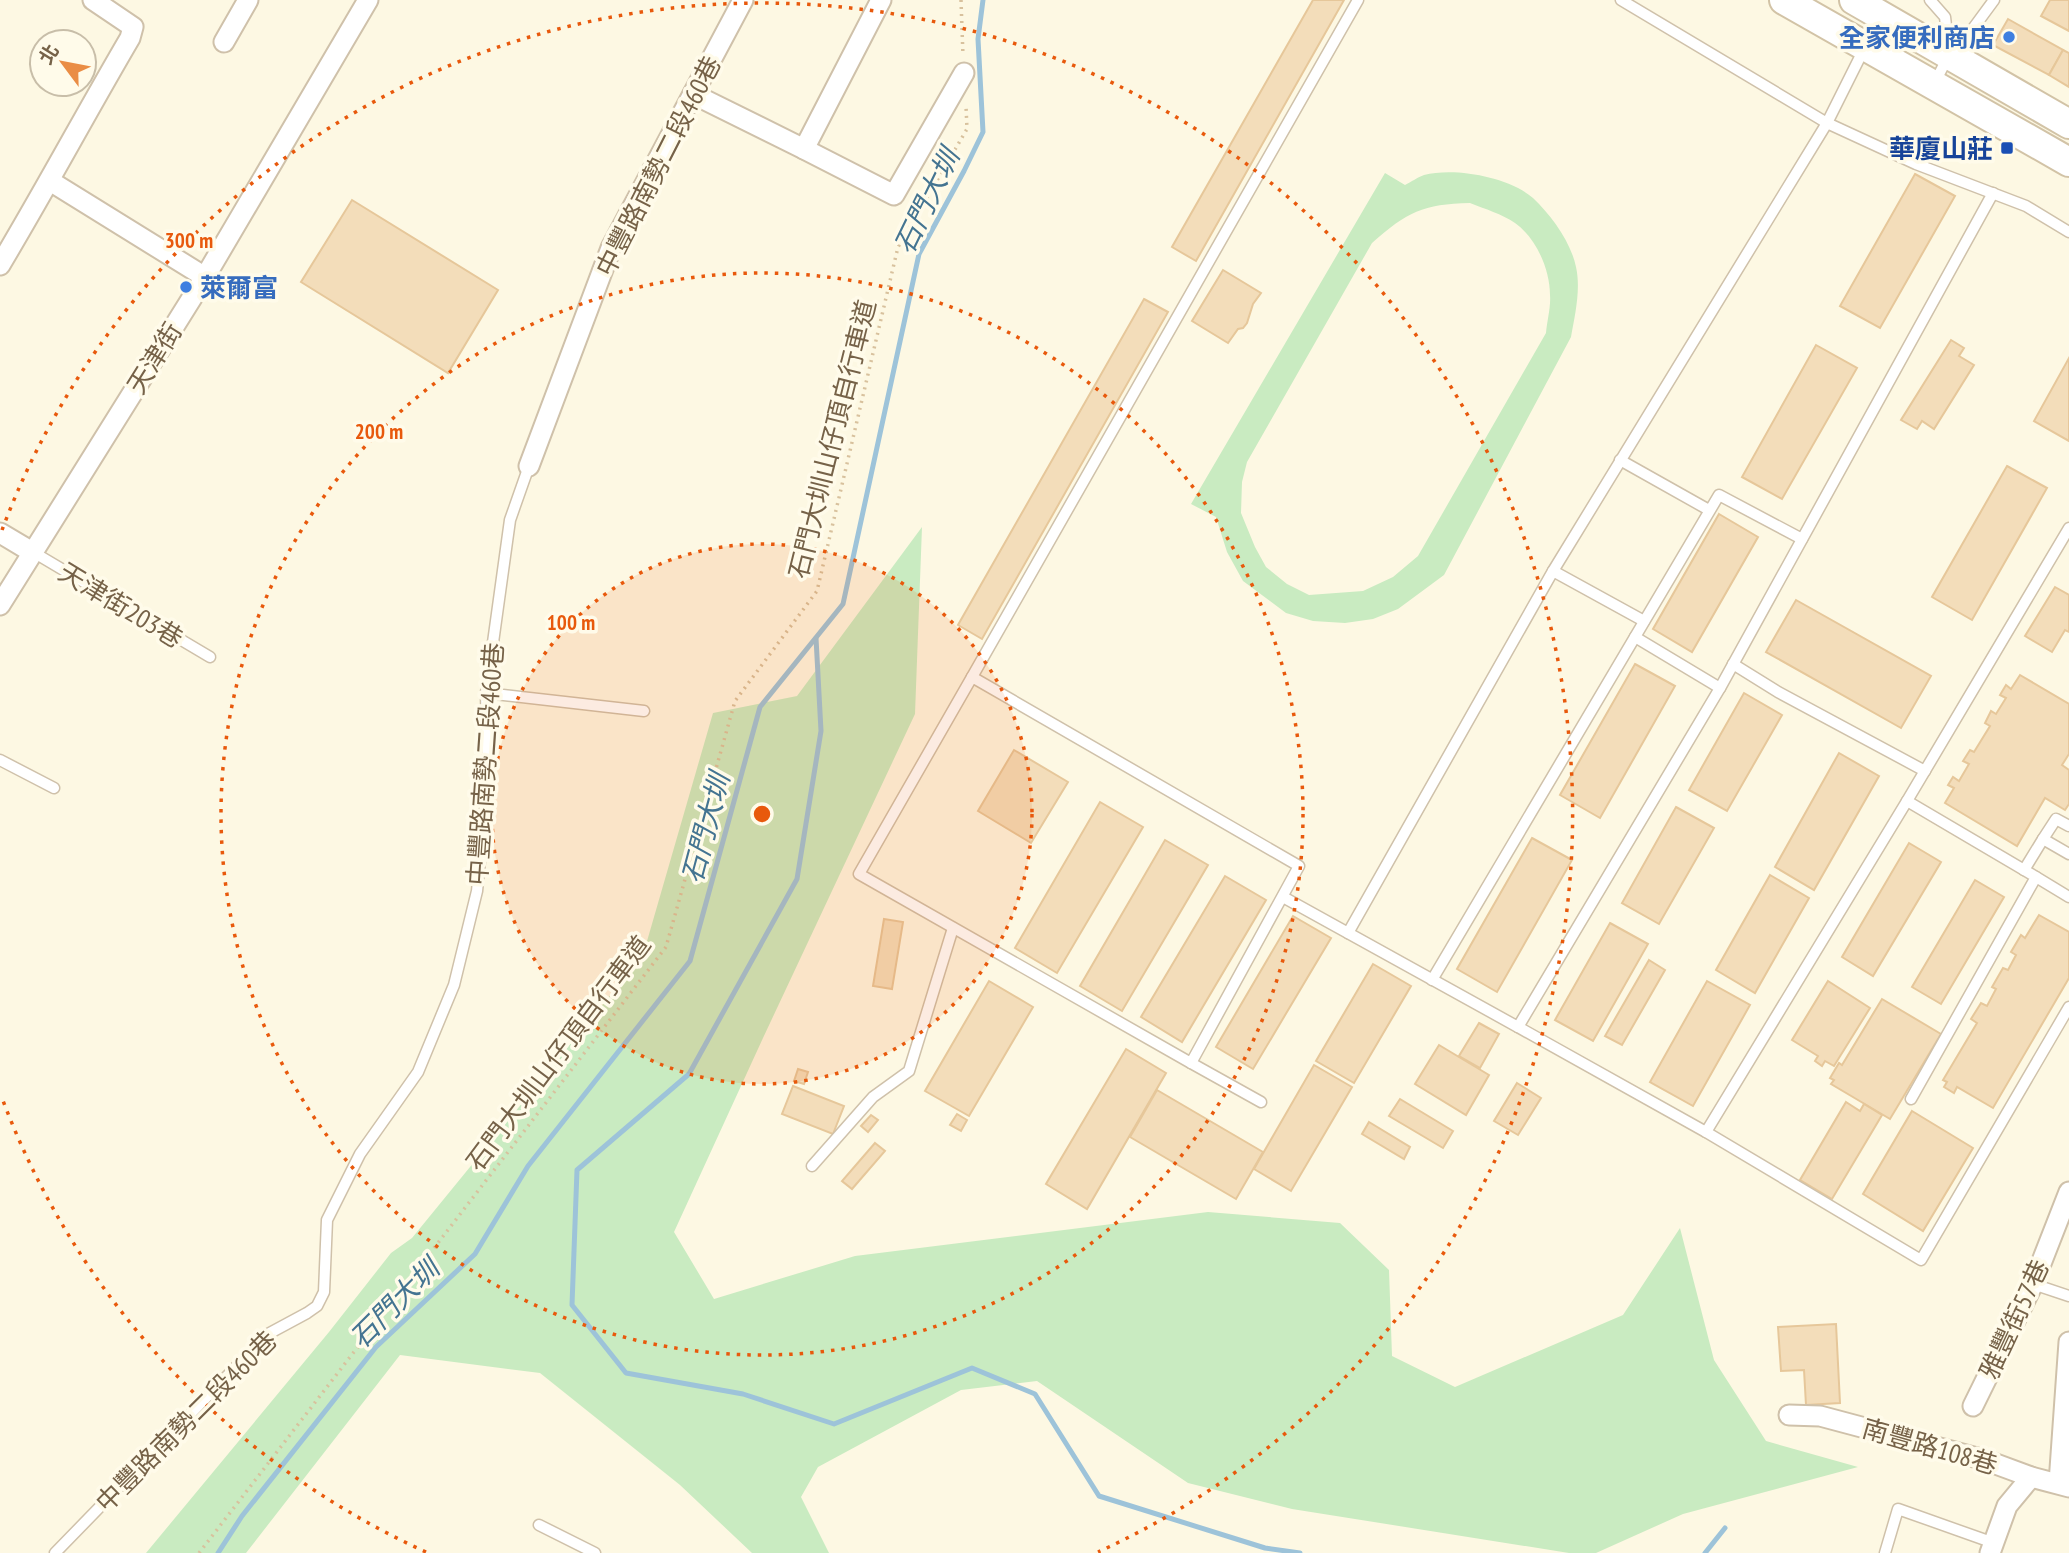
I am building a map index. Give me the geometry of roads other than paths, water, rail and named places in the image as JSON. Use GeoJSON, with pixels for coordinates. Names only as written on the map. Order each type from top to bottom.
{"type":"FeatureCollection","features":[{"type":"Feature","properties":{"kind":"main road"},"geometry":{"type":"LineString","coordinates":[[1784,0],[2069,162]]}},
{"type":"Feature","properties":{"kind":"main road"},"geometry":{"type":"LineString","coordinates":[[1854,0],[2069,124]]}},
{"type":"Feature","properties":{"kind":"street"},"geometry":{"type":"LineString","coordinates":[[0,265],[130,38],[133,27],[93,0]]}},
{"type":"Feature","properties":{"kind":"street"},"geometry":{"type":"LineString","coordinates":[[224,42],[248,0]]}},
{"type":"Feature","properties":{"kind":"street","name":"天津街"},"geometry":{"type":"LineString","coordinates":[[0,605],[205,276],[368,0]]}},
{"type":"Feature","properties":{"kind":"street","name":"中豐路南勢二段460巷"},"geometry":{"type":"LineString","coordinates":[[529,466],[611,248],[743,0]]}},
{"type":"Feature","properties":{"kind":"street"},"geometry":{"type":"LineString","coordinates":[[804,149],[881,0]]}},
{"type":"Feature","properties":{"kind":"street"},"geometry":{"type":"LineString","coordinates":[[694,94],[894,195],[964,73]]}},
{"type":"Feature","properties":{"kind":"street"},"geometry":{"type":"LineString","coordinates":[[50,181],[205,276]]}},
{"type":"Feature","properties":{"kind":"street"},"geometry":{"type":"LineString","coordinates":[[0,533],[32,552]]}},
{"type":"Feature","properties":{"kind":"street","name":"雅豐街57巷"},"geometry":{"type":"LineString","coordinates":[[1973,1406],[2033,1284],[2069,1192]]}},
{"type":"Feature","properties":{"kind":"street"},"geometry":{"type":"LineString","coordinates":[[2064,1485],[2069,1342]]}},
{"type":"Feature","properties":{"kind":"street","name":"南豐路108巷"},"geometry":{"type":"LineString","coordinates":[[1789,1415],[1821,1416],[1985,1460],[2064,1485]]}},
{"type":"Feature","properties":{"kind":"street"},"geometry":{"type":"LineString","coordinates":[[1992,1548],[2007,1506],[2031,1476]]}},
{"type":"Feature","properties":{"kind":"lane"},"geometry":{"type":"LineString","coordinates":[[1261,1102],[859,874],[1358,0]]}},
{"type":"Feature","properties":{"kind":"lane"},"geometry":{"type":"LineString","coordinates":[[1620,0],[1826,123],[1916,164],[2026,206],[2069,232]]}},
{"type":"Feature","properties":{"kind":"lane"},"geometry":{"type":"LineString","coordinates":[[1930,0],[1945,17],[1949,55]]}},
{"type":"Feature","properties":{"kind":"lane"},"geometry":{"type":"LineString","coordinates":[[1934,85],[1949,55],[1969,34],[1994,0]]}},
{"type":"Feature","properties":{"kind":"lane"},"geometry":{"type":"LineString","coordinates":[[1348,933],[1553,571],[1839,102],[1865,46]]}},
{"type":"Feature","properties":{"kind":"lane"},"geometry":{"type":"LineString","coordinates":[[1518,1027],[1720,688],[1993,193]]}},
{"type":"Feature","properties":{"kind":"lane"},"geometry":{"type":"LineString","coordinates":[[1620,460],[1710,510]]}},
{"type":"Feature","properties":{"kind":"lane","name":"中豐路南勢二段460巷"},"geometry":{"type":"LineString","coordinates":[[55,1553],[268,1334],[317,1306],[324,1292],[327,1220],[360,1154],[418,1072],[454,985],[477,891],[488,779],[486,693],[510,520],[529,466]]}},
{"type":"Feature","properties":{"kind":"lane"},"geometry":{"type":"LineString","coordinates":[[1432,980],[1718,495],[1802,539]]}},
{"type":"Feature","properties":{"kind":"lane"},"geometry":{"type":"LineString","coordinates":[[1706,1132],[2069,528]]}},
{"type":"Feature","properties":{"kind":"lane","name":"天津街203巷"},"geometry":{"type":"LineString","coordinates":[[32,552],[210,657]]}},
{"type":"Feature","properties":{"kind":"lane"},"geometry":{"type":"LineString","coordinates":[[1553,571],[1644,621]]}},
{"type":"Feature","properties":{"kind":"lane"},"geometry":{"type":"LineString","coordinates":[[1635,637],[1720,688]]}},
{"type":"Feature","properties":{"kind":"lane"},"geometry":{"type":"LineString","coordinates":[[1733,664],[1778,692],[1925,771]]}},
{"type":"Feature","properties":{"kind":"lane"},"geometry":{"type":"LineString","coordinates":[[972,677],[1299,866],[1191,1063]]}},
{"type":"Feature","properties":{"kind":"lane"},"geometry":{"type":"LineString","coordinates":[[486,693],[644,712]]}},
{"type":"Feature","properties":{"kind":"lane"},"geometry":{"type":"LineString","coordinates":[[0,760],[54,788]]}},
{"type":"Feature","properties":{"kind":"lane"},"geometry":{"type":"LineString","coordinates":[[1907,801],[2069,897]]}},
{"type":"Feature","properties":{"kind":"lane"},"geometry":{"type":"LineString","coordinates":[[2024,870],[2056,819],[2069,826]]}},
{"type":"Feature","properties":{"kind":"lane"},"geometry":{"type":"LineString","coordinates":[[2043,839],[2069,854]]}},
{"type":"Feature","properties":{"kind":"lane"},"geometry":{"type":"LineString","coordinates":[[1911,1099],[2036,877]]}},
{"type":"Feature","properties":{"kind":"lane"},"geometry":{"type":"LineString","coordinates":[[1283,897],[1706,1132],[1921,1260],[2069,1007]]}},
{"type":"Feature","properties":{"kind":"lane"},"geometry":{"type":"LineString","coordinates":[[812,1166],[873,1097],[909,1072],[953,928]]}},
{"type":"Feature","properties":{"kind":"lane"},"geometry":{"type":"LineString","coordinates":[[2033,1284],[2069,1296]]}},
{"type":"Feature","properties":{"kind":"lane"},"geometry":{"type":"LineString","coordinates":[[1885,1553],[1898,1509],[1992,1548]]}},
{"type":"Feature","properties":{"kind":"lane"},"geometry":{"type":"LineString","coordinates":[[539,1525],[595,1553]]}},
{"type":"Feature","properties":{"kind":"waterway","name":"石門大圳"},"geometry":{"type":"LineString","coordinates":[[218,1553],[242,1516],[376,1347],[475,1254],[528,1166],[690,961],[760,707],[843,604],[919,254],[983,132],[978,39],[983,0]]}},
{"type":"Feature","properties":{"kind":"waterway"},"geometry":{"type":"LineString","coordinates":[[816,638],[821,731],[797,879],[689,1074],[577,1170],[572,1305],[626,1373],[743,1394],[834,1424],[972,1368],[1035,1394],[1099,1496],[1265,1548],[1300,1553]]}},
{"type":"Feature","properties":{"kind":"waterway"},"geometry":{"type":"LineString","coordinates":[[1705,1553],[1725,1528]]}},
{"type":"Feature","properties":{"kind":"place","name":"全家便利商店"},"geometry":{"type":"Point","coordinates":[2009,37]}},
{"type":"Feature","properties":{"kind":"place","name":"華廈山莊"},"geometry":{"type":"Point","coordinates":[2007,148]}},
{"type":"Feature","properties":{"kind":"place","name":"萊爾富"},"geometry":{"type":"Point","coordinates":[186,287]}}]}
